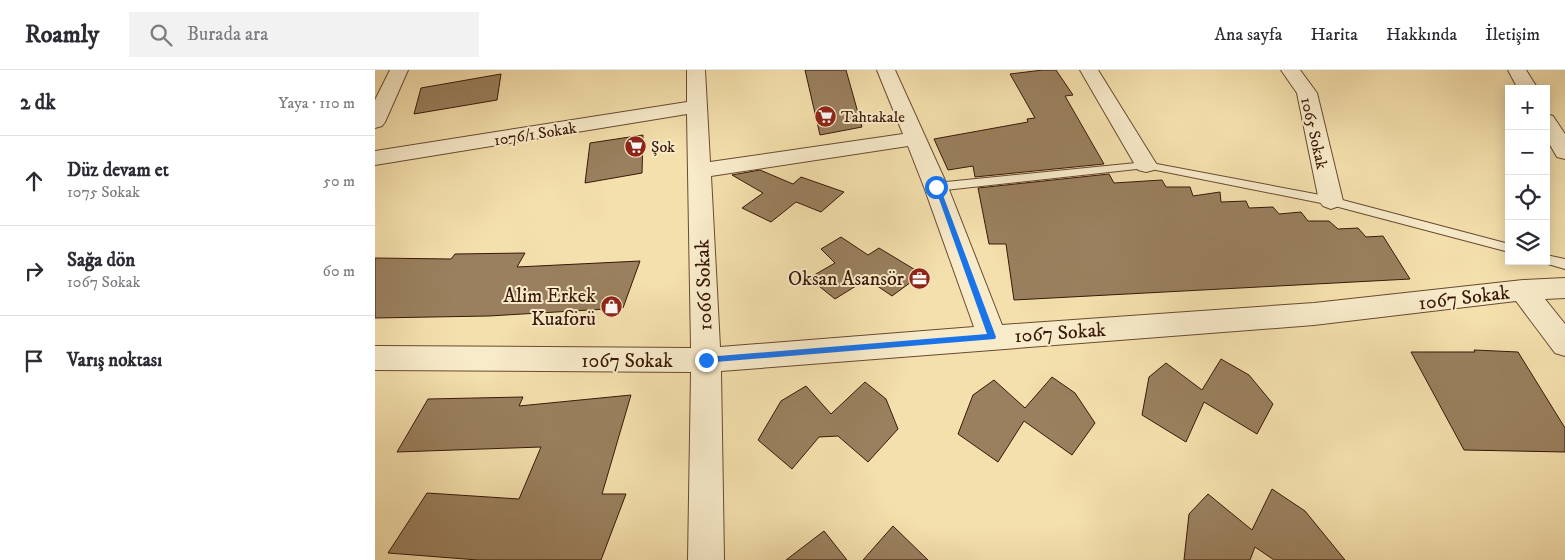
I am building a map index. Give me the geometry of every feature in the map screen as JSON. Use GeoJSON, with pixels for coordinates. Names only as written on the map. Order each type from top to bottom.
{"type":"FeatureCollection","features":[{"type":"Feature","properties":{"kind":"street"},"geometry":{"type":"LineString","coordinates":[[375,122],[399,70]]}},
{"type":"Feature","properties":{"kind":"street","name":"1066 Sokak"},"geometry":{"type":"LineString","coordinates":[[696,70],[706,360],[706,560]]}},
{"type":"Feature","properties":{"kind":"street"},"geometry":{"type":"LineString","coordinates":[[886,70],[936,187],[992,337]]}},
{"type":"Feature","properties":{"kind":"street"},"geometry":{"type":"LineString","coordinates":[[1089,70],[1146,165]]}},
{"type":"Feature","properties":{"kind":"street","name":"1065 Sokak"},"geometry":{"type":"LineString","coordinates":[[1290,70],[1307,92],[1331,201]]}},
{"type":"Feature","properties":{"kind":"street"},"geometry":{"type":"LineString","coordinates":[[1517,70],[1526,85]]}},
{"type":"Feature","properties":{"kind":"street","name":"1076/1 Sokak"},"geometry":{"type":"LineString","coordinates":[[375,158],[696,107]]}},
{"type":"Feature","properties":{"kind":"street"},"geometry":{"type":"LineString","coordinates":[[1550,127],[1565,152]]}},
{"type":"Feature","properties":{"kind":"street"},"geometry":{"type":"LineString","coordinates":[[699,171],[915,138]]}},
{"type":"Feature","properties":{"kind":"street","name":"1067 Sokak"},"geometry":{"type":"LineString","coordinates":[[375,358],[706,360],[1314,314],[1523,290],[1565,288]]}},
{"type":"Feature","properties":{"kind":"street"},"geometry":{"type":"LineString","coordinates":[[1523,290],[1565,346]]}},
{"type":"Feature","properties":{"kind":"lane"},"geometry":{"type":"LineString","coordinates":[[936,187],[1146,165],[1331,201],[1505,247]]}},
{"type":"Feature","properties":{"kind":"lane"},"geometry":{"type":"LineString","coordinates":[[1550,259],[1565,264]]}},
{"type":"Feature","properties":{"kind":"building"},"geometry":{"type":"Polygon","coordinates":[[[805,70],[846,70],[862,127],[820,135],[805,70]]]}},
{"type":"Feature","properties":{"kind":"building"},"geometry":{"type":"Polygon","coordinates":[[[1056,70],[1073,95],[1065,96],[1104,164],[975,177],[973,166],[948,170],[934,139],[1028,122],[1027,119],[1035,118],[1010,74],[1056,70]]]}},
{"type":"Feature","properties":{"kind":"building"},"geometry":{"type":"Polygon","coordinates":[[[501,74],[497,100],[414,114],[421,88],[501,74]]]}},
{"type":"Feature","properties":{"kind":"building"},"geometry":{"type":"Polygon","coordinates":[[[643,135],[642,173],[585,183],[590,143],[643,135]]]}},
{"type":"Feature","properties":{"kind":"building"},"geometry":{"type":"Polygon","coordinates":[[[760,170],[793,184],[801,177],[844,192],[821,212],[796,202],[771,222],[742,208],[763,193],[732,175],[760,170]]]}},
{"type":"Feature","properties":{"kind":"building"},"geometry":{"type":"Polygon","coordinates":[[[1109,174],[1114,183],[1162,180],[1166,187],[1190,187],[1193,196],[1220,192],[1221,202],[1246,201],[1249,208],[1273,207],[1279,214],[1301,212],[1308,221],[1329,221],[1338,229],[1358,228],[1366,237],[1383,236],[1410,279],[1014,300],[1006,244],[989,244],[978,188],[1109,174]]]}},
{"type":"Feature","properties":{"kind":"building"},"geometry":{"type":"Polygon","coordinates":[[[841,237],[868,255],[879,248],[922,274],[892,296],[867,279],[835,299],[809,278],[835,263],[821,249],[841,237]]]}},
{"type":"Feature","properties":{"kind":"building"},"geometry":{"type":"Polygon","coordinates":[[[525,253],[517,267],[640,261],[623,308],[489,316],[375,318],[375,258],[451,259],[455,254],[525,253]]]}},
{"type":"Feature","properties":{"kind":"building"},"geometry":{"type":"Polygon","coordinates":[[[1474,350],[1518,352],[1565,428],[1565,452],[1464,450],[1411,352],[1475,352],[1474,350]]]}},
{"type":"Feature","properties":{"kind":"building"},"geometry":{"type":"Polygon","coordinates":[[[1221,359],[1249,375],[1273,404],[1257,434],[1204,402],[1186,442],[1142,415],[1149,377],[1166,363],[1202,390],[1221,359]]]}},
{"type":"Feature","properties":{"kind":"building"},"geometry":{"type":"Polygon","coordinates":[[[1052,377],[1075,393],[1095,423],[1072,455],[1024,421],[998,462],[958,434],[973,395],[994,380],[1025,408],[1052,377]]]}},
{"type":"Feature","properties":{"kind":"building"},"geometry":{"type":"Polygon","coordinates":[[[865,382],[886,399],[898,429],[868,462],[838,436],[819,437],[792,469],[758,440],[781,401],[806,386],[831,414],[865,382]]]}},
{"type":"Feature","properties":{"kind":"building"},"geometry":{"type":"Polygon","coordinates":[[[631,395],[602,494],[626,494],[601,560],[478,560],[388,553],[427,493],[519,499],[541,447],[397,452],[428,399],[523,397],[519,406],[631,395]]]}},
{"type":"Feature","properties":{"kind":"building"},"geometry":{"type":"Polygon","coordinates":[[[1272,489],[1305,511],[1345,560],[1274,560],[1255,547],[1250,560],[1184,560],[1189,514],[1208,494],[1252,530],[1272,489]]]}},
{"type":"Feature","properties":{"kind":"building"},"geometry":{"type":"Polygon","coordinates":[[[893,526],[928,560],[863,560],[893,526]]]}},
{"type":"Feature","properties":{"kind":"building"},"geometry":{"type":"Polygon","coordinates":[[[824,531],[847,560],[786,560],[824,531]]]}},
{"type":"Feature","properties":{"kind":"place","name":"Tahtakale"},"geometry":{"type":"Point","coordinates":[825,116]}},
{"type":"Feature","properties":{"kind":"place","name":"Şok"},"geometry":{"type":"Point","coordinates":[635,146]}},
{"type":"Feature","properties":{"kind":"place","name":"Oksan Asansör"},"geometry":{"type":"Point","coordinates":[920,278]}},
{"type":"Feature","properties":{"kind":"place","name":"Alim Erkek Kuaförü"},"geometry":{"type":"Point","coordinates":[612,306]}},
{"type":"Feature","properties":{"kind":"route"},"geometry":{"type":"LineString","coordinates":[[706,360],[992,337],[936,187]]}}]}
